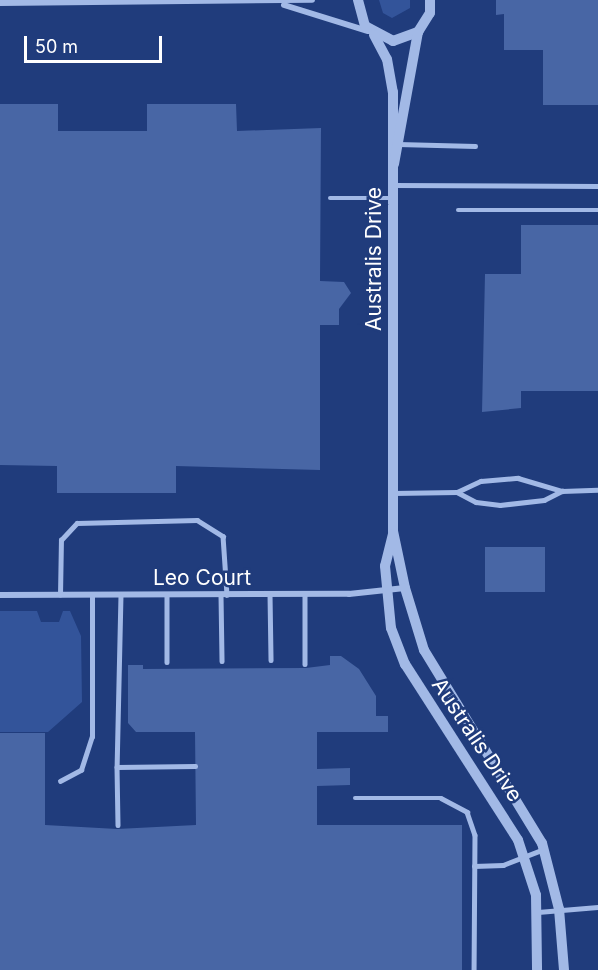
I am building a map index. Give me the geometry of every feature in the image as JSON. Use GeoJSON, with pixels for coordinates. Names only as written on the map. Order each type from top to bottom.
{"type":"FeatureCollection","features":[{"type":"Feature","properties":{"kind":"street"},"geometry":{"type":"LineString","coordinates":[[0,3],[280,4],[312,0]]}},
{"type":"Feature","properties":{"kind":"street","name":"Australis Drive"},"geometry":{"type":"LineString","coordinates":[[358,0],[392,81],[395,144]]}},
{"type":"Feature","properties":{"kind":"street","name":"Australis Drive"},"geometry":{"type":"LineString","coordinates":[[430,0],[430,13],[418,32],[405,81],[393,167],[393,531],[385,590],[405,664],[504,815],[524,857],[538,912],[537,970]]}},
{"type":"Feature","properties":{"kind":"street"},"geometry":{"type":"LineString","coordinates":[[280,4],[393,41],[418,32]]}},
{"type":"Feature","properties":{"kind":"street","name":"Australis Drive"},"geometry":{"type":"LineString","coordinates":[[393,531],[405,588],[424,650],[496,761],[544,849],[559,909],[564,970]]}},
{"type":"Feature","properties":{"kind":"street","name":"Leo Court"},"geometry":{"type":"LineString","coordinates":[[0,595],[305,594],[405,588]]}},
{"type":"Feature","properties":{"kind":"lane"},"geometry":{"type":"LineString","coordinates":[[395,144],[475,146]]}},
{"type":"Feature","properties":{"kind":"lane"},"geometry":{"type":"LineString","coordinates":[[393,185],[598,186]]}},
{"type":"Feature","properties":{"kind":"lane"},"geometry":{"type":"LineString","coordinates":[[330,198],[393,198]]}},
{"type":"Feature","properties":{"kind":"lane"},"geometry":{"type":"LineString","coordinates":[[458,210],[598,210]]}},
{"type":"Feature","properties":{"kind":"lane"},"geometry":{"type":"LineString","coordinates":[[393,493],[457,492],[481,481],[518,478],[562,491],[598,490]]}},
{"type":"Feature","properties":{"kind":"lane"},"geometry":{"type":"LineString","coordinates":[[457,492],[476,502],[500,505],[544,500],[562,491]]}},
{"type":"Feature","properties":{"kind":"lane"},"geometry":{"type":"LineString","coordinates":[[60,595],[60,547],[67,529],[89,520],[197,520],[219,531],[225,545],[222,661]]}},
{"type":"Feature","properties":{"kind":"lane"},"geometry":{"type":"LineString","coordinates":[[270,594],[271,660]]}},
{"type":"Feature","properties":{"kind":"lane"},"geometry":{"type":"LineString","coordinates":[[305,594],[305,664]]}},
{"type":"Feature","properties":{"kind":"lane"},"geometry":{"type":"LineString","coordinates":[[60,781],[81,770],[92,737],[92,595]]}},
{"type":"Feature","properties":{"kind":"lane"},"geometry":{"type":"LineString","coordinates":[[117,825],[121,595]]}},
{"type":"Feature","properties":{"kind":"lane"},"geometry":{"type":"LineString","coordinates":[[167,595],[167,662]]}},
{"type":"Feature","properties":{"kind":"lane"},"geometry":{"type":"LineString","coordinates":[[117,767],[195,766]]}},
{"type":"Feature","properties":{"kind":"lane"},"geometry":{"type":"LineString","coordinates":[[355,798],[441,798],[461,806],[474,826],[474,970]]}},
{"type":"Feature","properties":{"kind":"lane"},"geometry":{"type":"LineString","coordinates":[[474,866],[524,857],[544,849]]}},
{"type":"Feature","properties":{"kind":"lane"},"geometry":{"type":"LineString","coordinates":[[538,912],[598,907]]}},
{"type":"Feature","properties":{"kind":"shaded area"},"geometry":{"type":"Polygon","coordinates":[[[379,0],[410,0],[410,8],[392,18],[383,13],[379,0]]]}},
{"type":"Feature","properties":{"kind":"shaded area"},"geometry":{"type":"Polygon","coordinates":[[[0,611],[37,611],[41,622],[59,622],[63,611],[70,611],[81,636],[82,702],[48,732],[0,732],[0,611]]]}},
{"type":"Feature","properties":{"kind":"building"},"geometry":{"type":"Polygon","coordinates":[[[496,0],[598,0],[598,105],[543,105],[543,50],[504,50],[504,14],[496,15],[496,0]]]}},
{"type":"Feature","properties":{"kind":"building"},"geometry":{"type":"Polygon","coordinates":[[[0,104],[58,104],[58,131],[147,131],[147,104],[236,104],[237,131],[321,128],[320,281],[344,282],[351,293],[339,309],[339,325],[320,325],[320,470],[176,466],[176,493],[57,493],[57,466],[0,465],[0,104]]]}},
{"type":"Feature","properties":{"kind":"building"},"geometry":{"type":"Polygon","coordinates":[[[521,225],[598,225],[598,391],[521,391],[521,408],[482,412],[485,274],[521,274],[521,225]]]}},
{"type":"Feature","properties":{"kind":"building"},"geometry":{"type":"Polygon","coordinates":[[[485,547],[545,547],[545,592],[485,592],[485,547]]]}},
{"type":"Feature","properties":{"kind":"building"},"geometry":{"type":"Polygon","coordinates":[[[330,656],[341,656],[359,669],[376,696],[376,716],[388,716],[388,732],[317,732],[317,769],[350,768],[350,785],[317,786],[317,825],[462,825],[462,970],[0,970],[0,733],[45,733],[45,825],[117,829],[196,825],[195,732],[136,732],[128,723],[128,665],[143,665],[143,669],[306,668],[330,665],[330,656]]]}}]}
